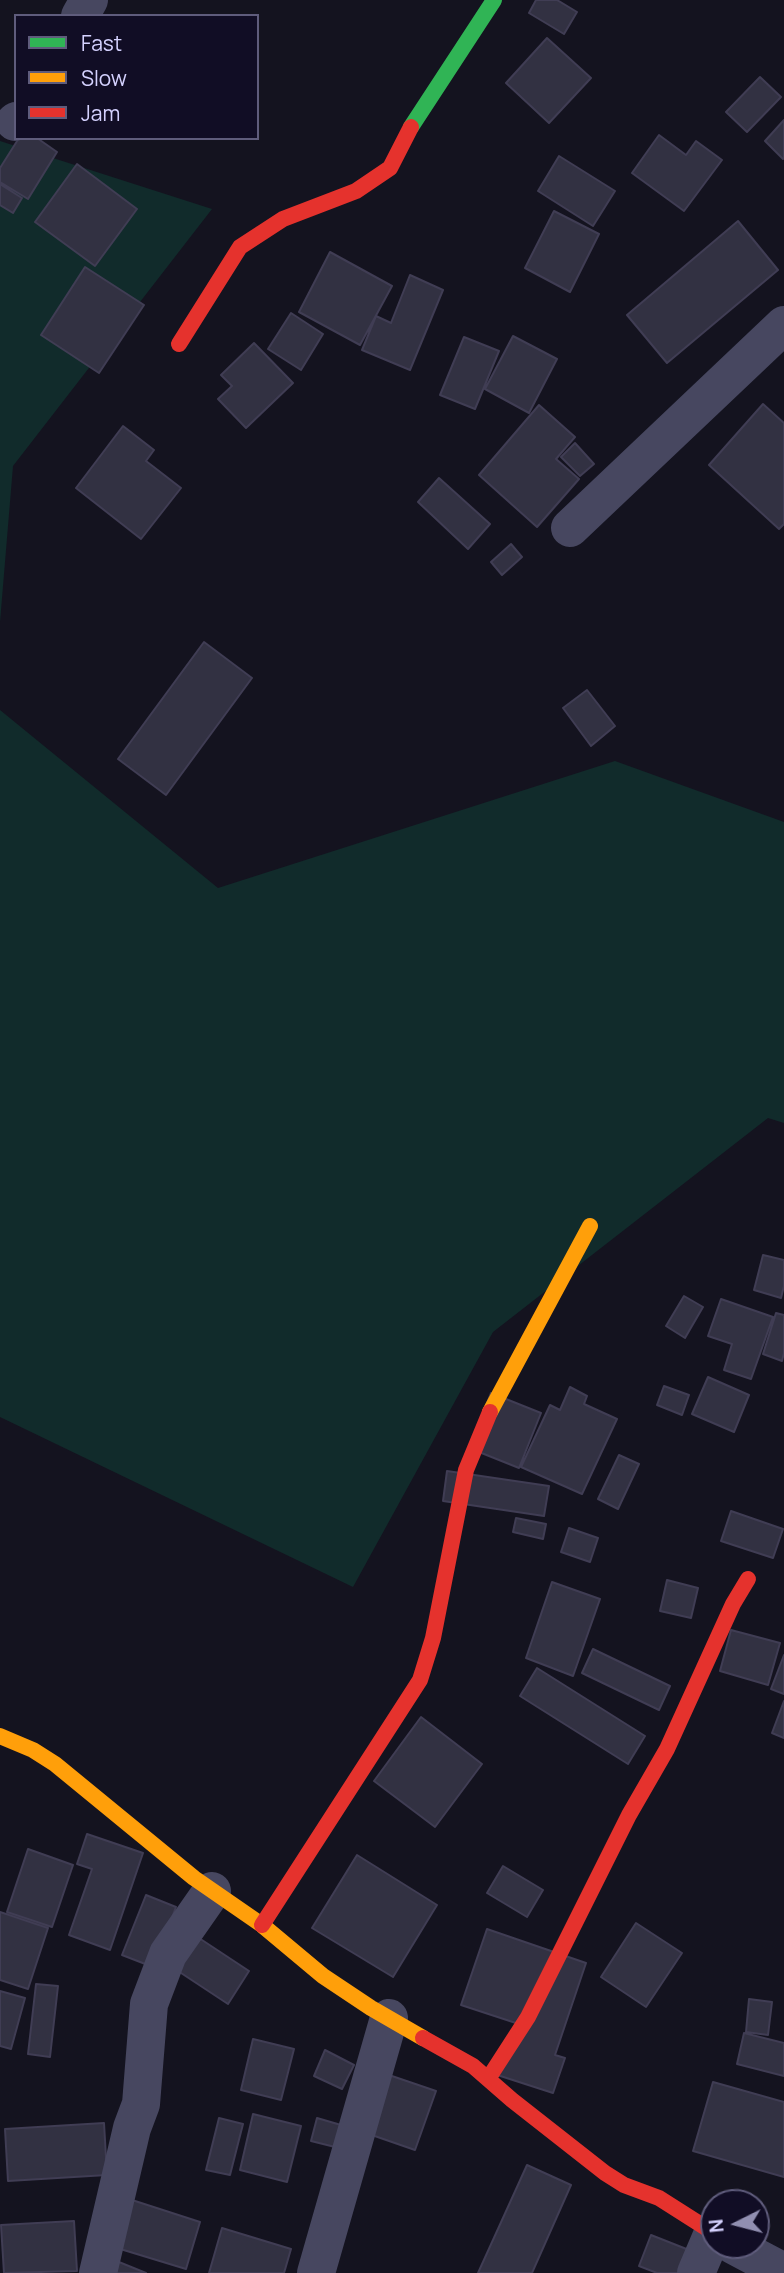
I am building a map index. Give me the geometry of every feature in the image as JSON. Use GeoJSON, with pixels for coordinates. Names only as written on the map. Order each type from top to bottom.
{"type":"FeatureCollection","features":[{"type":"Feature","properties":{"kind":"street"},"geometry":{"type":"LineString","coordinates":[[179,344],[240,247],[283,219],[356,191],[390,168],[415,119],[494,0]]}},
{"type":"Feature","properties":{"kind":"street"},"geometry":{"type":"LineString","coordinates":[[570,528],[784,324]]}},
{"type":"Feature","properties":{"kind":"street"},"geometry":{"type":"LineString","coordinates":[[262,1925],[420,1680],[433,1638],[466,1470],[484,1423],[590,1226]]}},
{"type":"Feature","properties":{"kind":"street"},"geometry":{"type":"LineString","coordinates":[[488,2079],[528,2017],[629,1815],[667,1749],[733,1604],[748,1579]]}},
{"type":"Feature","properties":{"kind":"street"},"geometry":{"type":"LineString","coordinates":[[3,1746],[33,1750],[55,1764],[212,1891],[262,1925],[323,1976],[473,2066],[605,2173],[624,2185],[660,2198],[700,2224]]}},
{"type":"Feature","properties":{"kind":"street"},"geometry":{"type":"LineString","coordinates":[[98,2273],[126,2154],[141,2104],[149,2004],[168,1954],[212,1891]]}},
{"type":"Feature","properties":{"kind":"street"},"geometry":{"type":"LineString","coordinates":[[316,2273],[389,2018]]}},
{"type":"Feature","properties":{"kind":"street"},"geometry":{"type":"LineString","coordinates":[[759,2259],[784,2272]]}},
{"type":"Feature","properties":{"kind":"green space"},"geometry":{"type":"Polygon","coordinates":[[[0,141],[212,209],[13,466],[0,622],[0,141]]]}},
{"type":"Feature","properties":{"kind":"green space"},"geometry":{"type":"Polygon","coordinates":[[[0,710],[218,888],[615,761],[784,822],[784,1123],[768,1118],[493,1332],[353,1587],[0,1417],[0,710]]]}},
{"type":"Feature","properties":{"kind":"building"},"geometry":{"type":"Polygon","coordinates":[[[536,0],[557,0],[577,12],[564,34],[529,13],[536,0]]]}},
{"type":"Feature","properties":{"kind":"building"},"geometry":{"type":"Polygon","coordinates":[[[547,38],[591,78],[549,123],[506,83],[547,38]]]}},
{"type":"Feature","properties":{"kind":"building"},"geometry":{"type":"Polygon","coordinates":[[[760,77],[781,97],[747,132],[726,112],[760,77]]]}},
{"type":"Feature","properties":{"kind":"building"},"geometry":{"type":"Polygon","coordinates":[[[784,120],[784,158],[783,159],[765,141],[784,120]]]}},
{"type":"Feature","properties":{"kind":"building"},"geometry":{"type":"Polygon","coordinates":[[[659,135],[686,155],[696,141],[722,160],[684,211],[632,173],[659,135]]]}},
{"type":"Feature","properties":{"kind":"building"},"geometry":{"type":"Polygon","coordinates":[[[18,140],[40,140],[57,152],[28,199],[0,182],[0,168],[18,140]]]}},
{"type":"Feature","properties":{"kind":"building"},"geometry":{"type":"Polygon","coordinates":[[[559,156],[615,191],[593,226],[538,191],[559,156]]]}},
{"type":"Feature","properties":{"kind":"building"},"geometry":{"type":"Polygon","coordinates":[[[77,164],[137,209],[95,266],[35,222],[77,164]]]}},
{"type":"Feature","properties":{"kind":"building"},"geometry":{"type":"Polygon","coordinates":[[[0,184],[22,198],[13,213],[0,205],[0,184]]]}},
{"type":"Feature","properties":{"kind":"building"},"geometry":{"type":"Polygon","coordinates":[[[554,211],[599,234],[570,292],[525,268],[554,211]]]}},
{"type":"Feature","properties":{"kind":"building"},"geometry":{"type":"Polygon","coordinates":[[[738,221],[778,270],[667,363],[627,315],[738,221]]]}},
{"type":"Feature","properties":{"kind":"building"},"geometry":{"type":"Polygon","coordinates":[[[330,252],[392,286],[360,345],[299,312],[330,252]]]}},
{"type":"Feature","properties":{"kind":"building"},"geometry":{"type":"Polygon","coordinates":[[[85,267],[144,305],[99,373],[41,335],[85,267]]]}},
{"type":"Feature","properties":{"kind":"building"},"geometry":{"type":"Polygon","coordinates":[[[410,275],[443,290],[410,370],[362,350],[376,316],[391,323],[410,275]]]}},
{"type":"Feature","properties":{"kind":"building"},"geometry":{"type":"Polygon","coordinates":[[[291,313],[323,334],[301,370],[268,349],[291,313]]]}},
{"type":"Feature","properties":{"kind":"building"},"geometry":{"type":"Polygon","coordinates":[[[513,336],[557,359],[529,413],[485,389],[513,336]]]}},
{"type":"Feature","properties":{"kind":"building"},"geometry":{"type":"Polygon","coordinates":[[[464,337],[499,351],[475,409],[440,395],[464,337]]]}},
{"type":"Feature","properties":{"kind":"building"},"geometry":{"type":"Polygon","coordinates":[[[254,343],[293,383],[246,428],[218,399],[232,386],[221,375],[254,343]]]}},
{"type":"Feature","properties":{"kind":"building"},"geometry":{"type":"Polygon","coordinates":[[[763,404],[784,423],[784,524],[779,529],[709,465],[763,404]]]}},
{"type":"Feature","properties":{"kind":"building"},"geometry":{"type":"Polygon","coordinates":[[[539,405],[575,437],[556,459],[579,479],[537,527],[479,475],[539,405]]]}},
{"type":"Feature","properties":{"kind":"building"},"geometry":{"type":"Polygon","coordinates":[[[123,426],[154,450],[146,461],[181,488],[141,539],[76,488],[123,426]]]}},
{"type":"Feature","properties":{"kind":"building"},"geometry":{"type":"Polygon","coordinates":[[[575,443],[594,464],[580,476],[561,457],[575,443]]]}},
{"type":"Feature","properties":{"kind":"building"},"geometry":{"type":"Polygon","coordinates":[[[439,478],[490,524],[468,549],[418,502],[439,478]]]}},
{"type":"Feature","properties":{"kind":"building"},"geometry":{"type":"Polygon","coordinates":[[[511,544],[522,557],[502,575],[491,562],[511,544]]]}},
{"type":"Feature","properties":{"kind":"building"},"geometry":{"type":"Polygon","coordinates":[[[204,642],[252,678],[166,795],[118,759],[204,642]]]}},
{"type":"Feature","properties":{"kind":"building"},"geometry":{"type":"Polygon","coordinates":[[[587,690],[615,726],[591,746],[563,708],[587,690]]]}},
{"type":"Feature","properties":{"kind":"building"},"geometry":{"type":"Polygon","coordinates":[[[763,1255],[784,1260],[781,1298],[754,1290],[763,1255]]]}},
{"type":"Feature","properties":{"kind":"building"},"geometry":{"type":"Polygon","coordinates":[[[684,1296],[703,1307],[685,1338],[666,1326],[684,1296]]]}},
{"type":"Feature","properties":{"kind":"building"},"geometry":{"type":"Polygon","coordinates":[[[721,1299],[773,1317],[751,1379],[724,1370],[732,1344],[708,1336],[721,1299]]]}},
{"type":"Feature","properties":{"kind":"building"},"geometry":{"type":"Polygon","coordinates":[[[776,1313],[784,1315],[782,1361],[763,1354],[776,1313]]]}},
{"type":"Feature","properties":{"kind":"building"},"geometry":{"type":"Polygon","coordinates":[[[708,1377],[749,1395],[734,1432],[692,1414],[708,1377]]]}},
{"type":"Feature","properties":{"kind":"building"},"geometry":{"type":"Polygon","coordinates":[[[664,1386],[689,1395],[682,1415],[657,1405],[664,1386]]]}},
{"type":"Feature","properties":{"kind":"building"},"geometry":{"type":"Polygon","coordinates":[[[570,1387],[587,1396],[584,1404],[617,1419],[582,1494],[521,1467],[550,1405],[560,1410],[570,1387]]]}},
{"type":"Feature","properties":{"kind":"building"},"geometry":{"type":"Polygon","coordinates":[[[491,1393],[541,1413],[519,1468],[469,1448],[491,1393]]]}},
{"type":"Feature","properties":{"kind":"building"},"geometry":{"type":"Polygon","coordinates":[[[619,1455],[639,1464],[618,1509],[598,1499],[619,1455]]]}},
{"type":"Feature","properties":{"kind":"building"},"geometry":{"type":"Polygon","coordinates":[[[447,1471],[549,1486],[544,1516],[443,1501],[447,1471]]]}},
{"type":"Feature","properties":{"kind":"building"},"geometry":{"type":"Polygon","coordinates":[[[731,1511],[783,1529],[773,1558],[721,1541],[731,1511]]]}},
{"type":"Feature","properties":{"kind":"building"},"geometry":{"type":"Polygon","coordinates":[[[516,1518],[546,1524],[543,1539],[513,1532],[516,1518]]]}},
{"type":"Feature","properties":{"kind":"building"},"geometry":{"type":"Polygon","coordinates":[[[569,1528],[598,1538],[590,1562],[561,1552],[569,1528]]]}},
{"type":"Feature","properties":{"kind":"building"},"geometry":{"type":"Polygon","coordinates":[[[667,1580],[698,1588],[691,1618],[660,1611],[667,1580]]]}},
{"type":"Feature","properties":{"kind":"building"},"geometry":{"type":"Polygon","coordinates":[[[552,1582],[600,1599],[573,1676],[526,1658],[552,1582]]]}},
{"type":"Feature","properties":{"kind":"building"},"geometry":{"type":"Polygon","coordinates":[[[731,1630],[780,1643],[768,1685],[720,1671],[731,1630]]]}},
{"type":"Feature","properties":{"kind":"building"},"geometry":{"type":"Polygon","coordinates":[[[593,1649],[670,1686],[659,1710],[582,1673],[593,1649]]]}},
{"type":"Feature","properties":{"kind":"building"},"geometry":{"type":"Polygon","coordinates":[[[784,1655],[784,1694],[771,1689],[784,1655]]]}},
{"type":"Feature","properties":{"kind":"building"},"geometry":{"type":"Polygon","coordinates":[[[537,1668],[645,1736],[628,1764],[520,1696],[537,1668]]]}},
{"type":"Feature","properties":{"kind":"building"},"geometry":{"type":"Polygon","coordinates":[[[784,1701],[784,1738],[772,1733],[784,1701]]]}},
{"type":"Feature","properties":{"kind":"building"},"geometry":{"type":"Polygon","coordinates":[[[421,1717],[482,1764],[435,1827],[374,1781],[421,1717]]]}},
{"type":"Feature","properties":{"kind":"building"},"geometry":{"type":"Polygon","coordinates":[[[87,1834],[143,1853],[110,1950],[69,1935],[92,1869],[77,1864],[87,1834]]]}},
{"type":"Feature","properties":{"kind":"building"},"geometry":{"type":"Polygon","coordinates":[[[28,1849],[73,1865],[52,1927],[7,1912],[28,1849]]]}},
{"type":"Feature","properties":{"kind":"building"},"geometry":{"type":"Polygon","coordinates":[[[357,1855],[437,1905],[393,1977],[312,1928],[357,1855]]]}},
{"type":"Feature","properties":{"kind":"building"},"geometry":{"type":"Polygon","coordinates":[[[503,1866],[543,1890],[527,1917],[487,1893],[503,1866]]]}},
{"type":"Feature","properties":{"kind":"building"},"geometry":{"type":"Polygon","coordinates":[[[146,1895],[176,1907],[153,1967],[122,1955],[146,1895]]]}},
{"type":"Feature","properties":{"kind":"building"},"geometry":{"type":"Polygon","coordinates":[[[0,1912],[48,1928],[28,1989],[0,1980],[0,1912]]]}},
{"type":"Feature","properties":{"kind":"building"},"geometry":{"type":"Polygon","coordinates":[[[636,1923],[682,1953],[646,2007],[601,1977],[636,1923]]]}},
{"type":"Feature","properties":{"kind":"building"},"geometry":{"type":"Polygon","coordinates":[[[487,1929],[586,1963],[555,2055],[565,2058],[553,2093],[488,2072],[528,2027],[461,2005],[487,1929]]]}},
{"type":"Feature","properties":{"kind":"building"},"geometry":{"type":"Polygon","coordinates":[[[199,1938],[249,1971],[228,2004],[178,1971],[199,1938]]]}},
{"type":"Feature","properties":{"kind":"building"},"geometry":{"type":"Polygon","coordinates":[[[36,1984],[58,1986],[50,2057],[28,2054],[36,1984]]]}},
{"type":"Feature","properties":{"kind":"building"},"geometry":{"type":"Polygon","coordinates":[[[0,1991],[25,1998],[11,2049],[0,2046],[0,1991]]]}},
{"type":"Feature","properties":{"kind":"building"},"geometry":{"type":"Polygon","coordinates":[[[749,1999],[772,2002],[768,2035],[746,2032],[749,1999]]]}},
{"type":"Feature","properties":{"kind":"building"},"geometry":{"type":"Polygon","coordinates":[[[744,2033],[784,2043],[784,2076],[737,2064],[744,2033]]]}},
{"type":"Feature","properties":{"kind":"building"},"geometry":{"type":"Polygon","coordinates":[[[253,2039],[294,2049],[281,2100],[241,2090],[253,2039]]]}},
{"type":"Feature","properties":{"kind":"building"},"geometry":{"type":"Polygon","coordinates":[[[325,2050],[354,2065],[342,2089],[314,2076],[325,2050]]]}},
{"type":"Feature","properties":{"kind":"building"},"geometry":{"type":"Polygon","coordinates":[[[386,2074],[436,2091],[415,2150],[366,2133],[386,2074]]]}},
{"type":"Feature","properties":{"kind":"building"},"geometry":{"type":"Polygon","coordinates":[[[713,2082],[784,2102],[784,2177],[693,2151],[713,2082]]]}},
{"type":"Feature","properties":{"kind":"building"},"geometry":{"type":"Polygon","coordinates":[[[253,2114],[301,2126],[287,2182],[240,2170],[253,2114]]]}},
{"type":"Feature","properties":{"kind":"building"},"geometry":{"type":"Polygon","coordinates":[[[219,2118],[243,2124],[230,2175],[206,2170],[219,2118]]]}},
{"type":"Feature","properties":{"kind":"building"},"geometry":{"type":"Polygon","coordinates":[[[317,2118],[341,2125],[335,2147],[311,2141],[317,2118]]]}},
{"type":"Feature","properties":{"kind":"building"},"geometry":{"type":"Polygon","coordinates":[[[104,2123],[107,2175],[8,2181],[5,2129],[104,2123]]]}},
{"type":"Feature","properties":{"kind":"building"},"geometry":{"type":"Polygon","coordinates":[[[527,2165],[571,2185],[532,2273],[478,2273],[527,2165]]]}},
{"type":"Feature","properties":{"kind":"building"},"geometry":{"type":"Polygon","coordinates":[[[132,2200],[200,2222],[186,2269],[117,2248],[132,2200]]]}},
{"type":"Feature","properties":{"kind":"building"},"geometry":{"type":"Polygon","coordinates":[[[74,2221],[77,2271],[4,2273],[1,2225],[74,2221]]]}},
{"type":"Feature","properties":{"kind":"building"},"geometry":{"type":"Polygon","coordinates":[[[222,2228],[291,2249],[284,2273],[209,2273],[222,2228]]]}},
{"type":"Feature","properties":{"kind":"building"},"geometry":{"type":"Polygon","coordinates":[[[651,2235],[689,2250],[680,2273],[657,2273],[639,2266],[651,2235]]]}},
{"type":"Feature","properties":{"kind":"building"},"geometry":{"type":"Polygon","coordinates":[[[114,2260],[146,2273],[109,2273],[114,2260]]]}},
{"type":"Feature","properties":{"kind":"traffic: fast"},"geometry":{"type":"LineString","coordinates":[[411,127],[494,0]]}},
{"type":"Feature","properties":{"kind":"traffic: slow"},"geometry":{"type":"LineString","coordinates":[[490,1412],[590,1226]]}},
{"type":"Feature","properties":{"kind":"traffic: slow"},"geometry":{"type":"LineString","coordinates":[[0,1736],[33,1750],[55,1764],[194,1878],[262,1925],[323,1976],[423,2038]]}},
{"type":"Feature","properties":{"kind":"traffic: jam"},"geometry":{"type":"LineString","coordinates":[[179,344],[240,247],[283,219],[356,191],[390,168],[411,127]]}},
{"type":"Feature","properties":{"kind":"traffic: jam"},"geometry":{"type":"LineString","coordinates":[[262,1925],[420,1680],[433,1638],[466,1470],[490,1412]]}},
{"type":"Feature","properties":{"kind":"traffic: jam"},"geometry":{"type":"LineString","coordinates":[[488,2079],[528,2017],[629,1815],[667,1749],[733,1604],[748,1579]]}},
{"type":"Feature","properties":{"kind":"traffic: jam"},"geometry":{"type":"LineString","coordinates":[[423,2038],[473,2066],[605,2173],[624,2185],[659,2198],[700,2224]]}}]}
